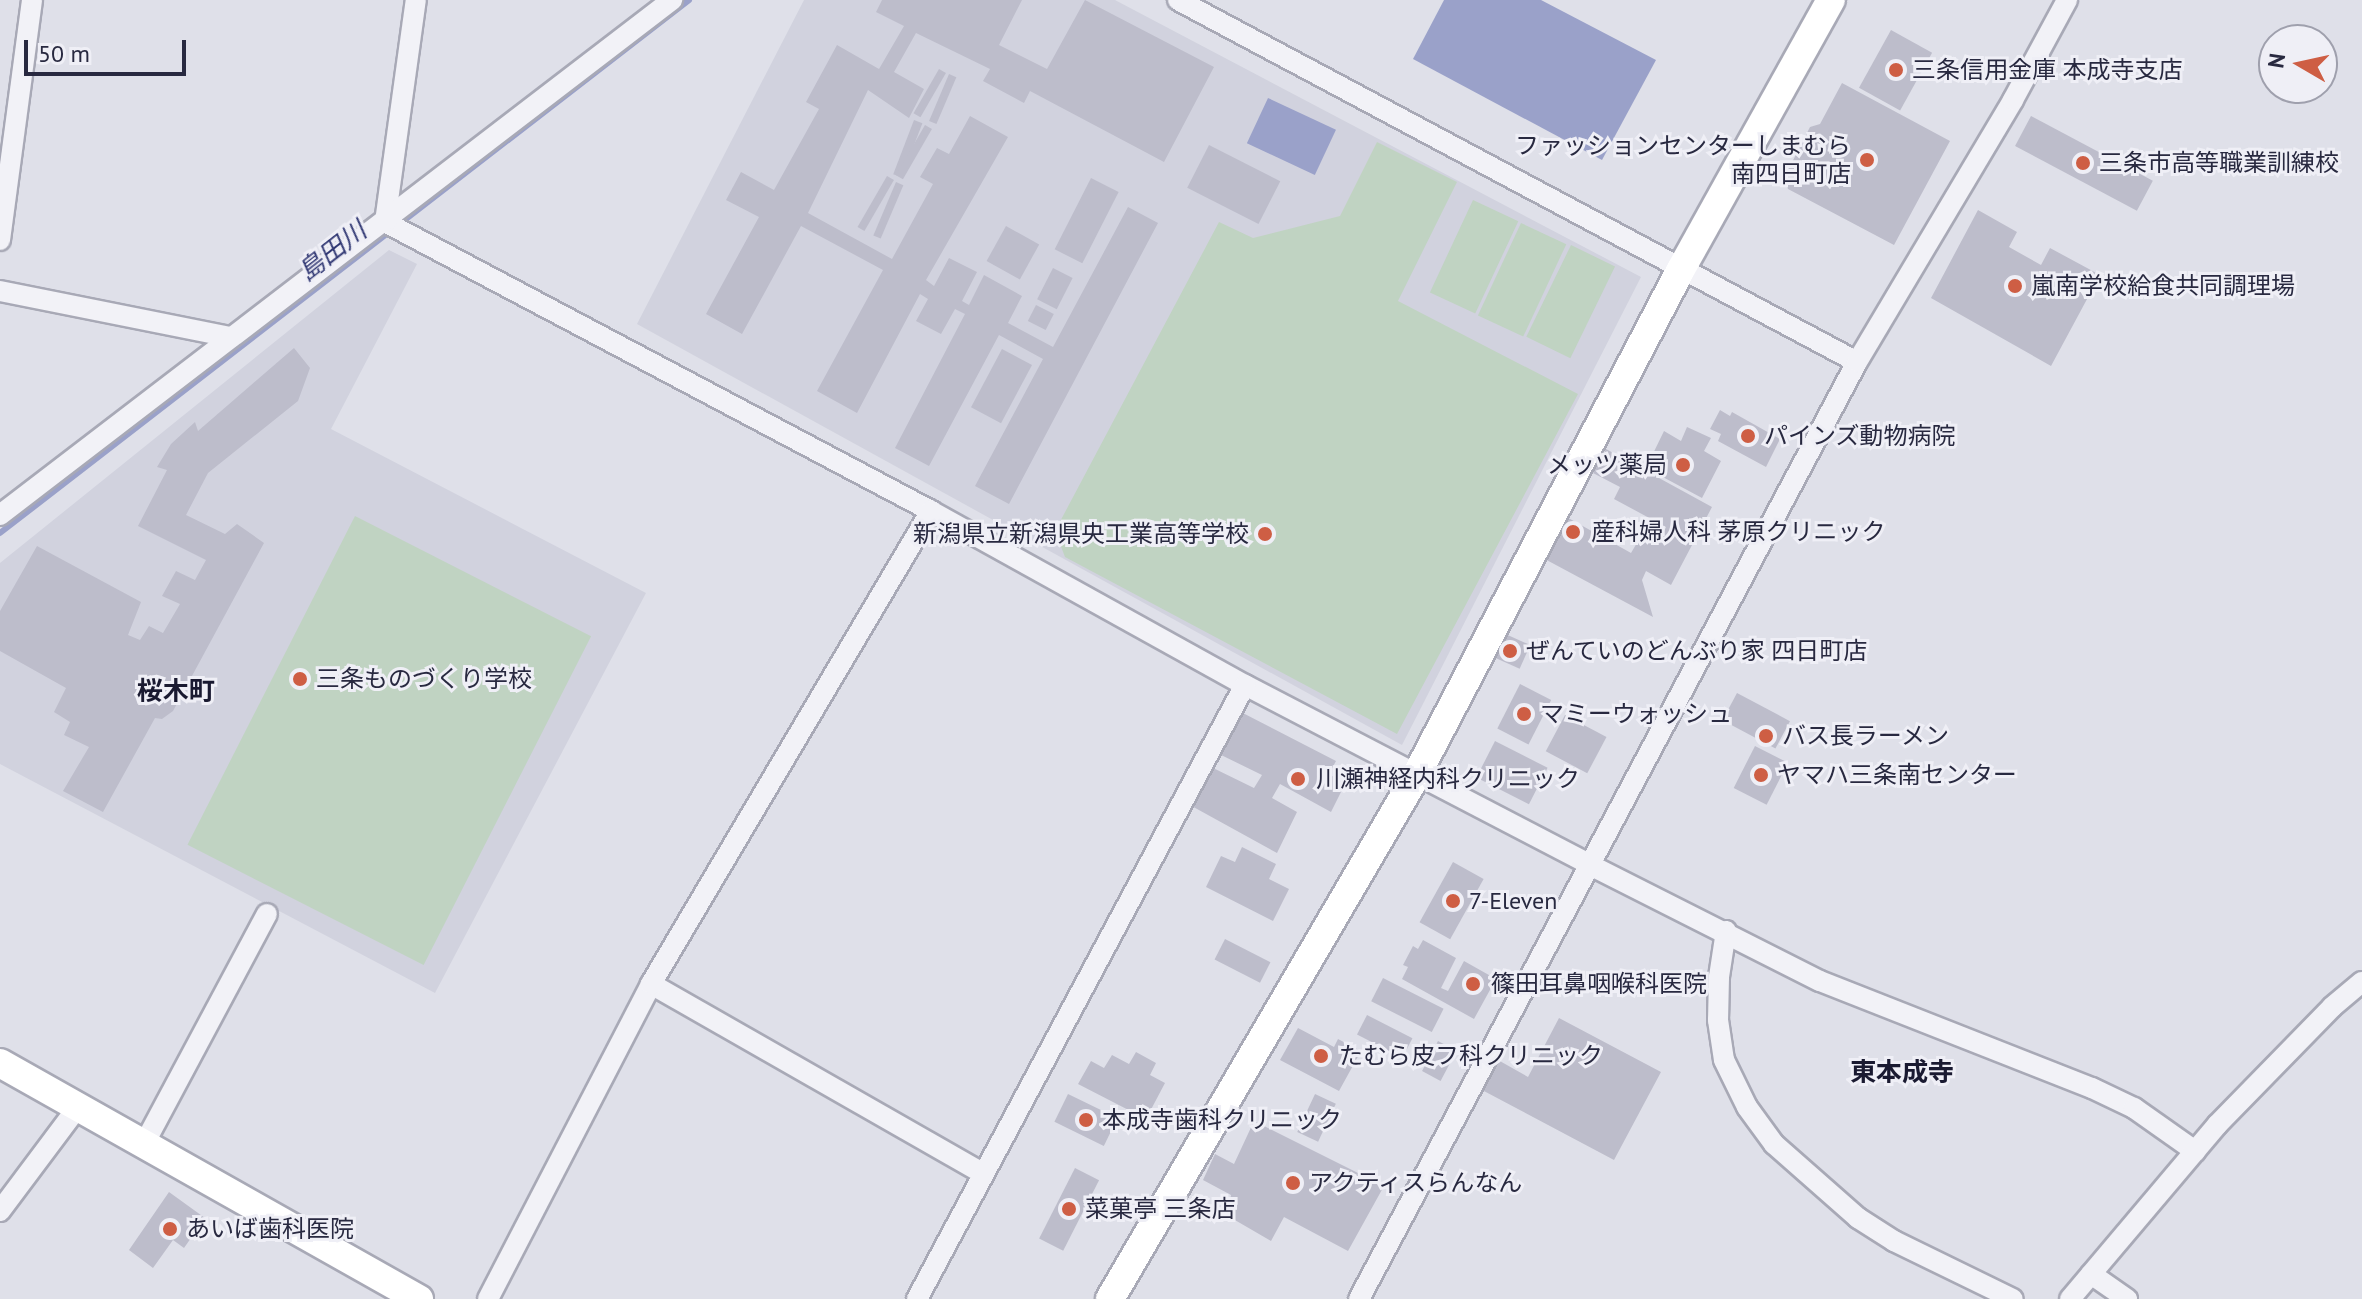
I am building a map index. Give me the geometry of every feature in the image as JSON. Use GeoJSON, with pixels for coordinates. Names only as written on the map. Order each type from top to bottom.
{"type":"FeatureCollection","features":[{"type":"Feature","properties":{"kind":"street"},"geometry":{"type":"LineString","coordinates":[[0,240],[32,0]]}},
{"type":"Feature","properties":{"kind":"street"},"geometry":{"type":"LineString","coordinates":[[385,222],[416,0]]}},
{"type":"Feature","properties":{"kind":"street"},"geometry":{"type":"LineString","coordinates":[[0,515],[672,0]]}},
{"type":"Feature","properties":{"kind":"street"},"geometry":{"type":"LineString","coordinates":[[1110,1299],[1416,776],[1680,271],[1831,0]]}},
{"type":"Feature","properties":{"kind":"street"},"geometry":{"type":"LineString","coordinates":[[1359,1299],[1592,866],[1857,362],[2013,100],[2067,0]]}},
{"type":"Feature","properties":{"kind":"street"},"geometry":{"type":"LineString","coordinates":[[1189,2],[1680,271],[1857,362]]}},
{"type":"Feature","properties":{"kind":"street"},"geometry":{"type":"LineString","coordinates":[[385,222],[931,511],[1416,776],[1820,981],[2092,1088],[2134,1108],[2195,1151]]}},
{"type":"Feature","properties":{"kind":"street"},"geometry":{"type":"LineString","coordinates":[[0,291],[231,337]]}},
{"type":"Feature","properties":{"kind":"street"},"geometry":{"type":"LineString","coordinates":[[488,1299],[651,984],[931,511]]}},
{"type":"Feature","properties":{"kind":"street"},"geometry":{"type":"LineString","coordinates":[[917,1299],[1245,685]]}},
{"type":"Feature","properties":{"kind":"street"},"geometry":{"type":"LineString","coordinates":[[143,1146],[267,914]]}},
{"type":"Feature","properties":{"kind":"street"},"geometry":{"type":"LineString","coordinates":[[1726,931],[1718,1005],[1724,1060],[1747,1107],[1774,1144],[1858,1218],[1894,1241],[2013,1299]]}},
{"type":"Feature","properties":{"kind":"street"},"geometry":{"type":"LineString","coordinates":[[2070,1299],[2195,1151],[2332,1007],[2362,982]]}},
{"type":"Feature","properties":{"kind":"street"},"geometry":{"type":"LineString","coordinates":[[651,984],[984,1174]]}},
{"type":"Feature","properties":{"kind":"street"},"geometry":{"type":"LineString","coordinates":[[0,1063],[419,1299]]}},
{"type":"Feature","properties":{"kind":"street"},"geometry":{"type":"LineString","coordinates":[[0,1211],[77,1108]]}},
{"type":"Feature","properties":{"kind":"street"},"geometry":{"type":"LineString","coordinates":[[2091,1274],[2127,1299]]}},
{"type":"Feature","properties":{"kind":"shaded area","name":"新潟県立新潟県央工業高等学校"},"geometry":{"type":"Polygon","coordinates":[[[804,0],[1115,0],[1641,277],[1402,745],[637,324],[804,0]]]}},
{"type":"Feature","properties":{"kind":"shaded area","name":"三条ものづくり学校"},"geometry":{"type":"Polygon","coordinates":[[[389,250],[417,264],[331,429],[646,593],[435,993],[0,764],[0,563],[389,250]]]}},
{"type":"Feature","properties":{"kind":"green space"},"geometry":{"type":"Polygon","coordinates":[[[1377,142],[1457,182],[1398,301],[1578,394],[1397,734],[1065,557],[1055,531],[1219,222],[1253,238],[1340,216],[1377,142]]]}},
{"type":"Feature","properties":{"kind":"green space"},"geometry":{"type":"Polygon","coordinates":[[[1473,200],[1518,221],[1475,314],[1430,292],[1473,200]]]}},
{"type":"Feature","properties":{"kind":"green space"},"geometry":{"type":"Polygon","coordinates":[[[1521,223],[1566,244],[1523,337],[1478,315],[1521,223]]]}},
{"type":"Feature","properties":{"kind":"green space"},"geometry":{"type":"Polygon","coordinates":[[[1571,245],[1615,266],[1570,358],[1526,337],[1571,245]]]}},
{"type":"Feature","properties":{"kind":"green space"},"geometry":{"type":"Polygon","coordinates":[[[355,516],[591,636],[424,965],[187,845],[355,516]]]}},
{"type":"Feature","properties":{"kind":"water"},"geometry":{"type":"Polygon","coordinates":[[[1444,0],[1541,0],[1656,60],[1602,160],[1413,59],[1444,0]]]}},
{"type":"Feature","properties":{"kind":"water"},"geometry":{"type":"Polygon","coordinates":[[[1268,98],[1336,130],[1315,175],[1247,143],[1268,98]]]}},
{"type":"Feature","properties":{"kind":"building"},"geometry":{"type":"Polygon","coordinates":[[[882,0],[1022,0],[999,45],[1047,69],[1085,0],[1214,67],[1164,162],[1030,91],[1024,103],[983,81],[990,69],[916,33],[894,72],[924,89],[909,118],[868,90],[808,213],[892,259],[933,184],[920,177],[937,148],[949,154],[970,116],[1008,137],[926,280],[934,286],[949,258],[977,272],[962,301],[969,305],[984,275],[1022,296],[1008,323],[1053,347],[1128,207],[1158,223],[1009,504],[975,486],[1043,359],[999,335],[929,466],[895,448],[965,314],[955,309],[941,334],[916,321],[928,299],[920,294],[857,413],[817,391],[883,270],[801,226],[742,334],[706,314],[759,217],[726,200],[741,172],[774,190],[819,109],[806,102],[837,45],[879,69],[904,26],[876,12],[882,0]]]}},
{"type":"Feature","properties":{"kind":"building","name":"三条信用金庫 本成寺支店"},"geometry":{"type":"Polygon","coordinates":[[[1891,30],[1932,53],[1900,111],[1859,88],[1891,30]]]}},
{"type":"Feature","properties":{"kind":"building"},"geometry":{"type":"Polygon","coordinates":[[[939,69],[946,73],[920,117],[914,113],[939,69]]]}},
{"type":"Feature","properties":{"kind":"building"},"geometry":{"type":"Polygon","coordinates":[[[949,74],[956,77],[936,124],[929,121],[949,74]]]}},
{"type":"Feature","properties":{"kind":"building","name":"ファッションセンターしまむら 南四日町店"},"geometry":{"type":"Polygon","coordinates":[[[1842,83],[1950,141],[1894,245],[1788,189],[1784,178],[1810,127],[1820,124],[1842,83]]]}},
{"type":"Feature","properties":{"kind":"building","name":"三条市高等職業訓練校"},"geometry":{"type":"Polygon","coordinates":[[[2031,116],[2153,181],[2137,211],[2015,146],[2031,116]]]}},
{"type":"Feature","properties":{"kind":"building"},"geometry":{"type":"Polygon","coordinates":[[[914,120],[922,123],[902,177],[893,174],[914,120]]]}},
{"type":"Feature","properties":{"kind":"building"},"geometry":{"type":"Polygon","coordinates":[[[925,125],[932,129],[903,179],[896,175],[925,125]]]}},
{"type":"Feature","properties":{"kind":"building"},"geometry":{"type":"Polygon","coordinates":[[[1209,145],[1280,181],[1258,224],[1187,188],[1209,145]]]}},
{"type":"Feature","properties":{"kind":"building"},"geometry":{"type":"Polygon","coordinates":[[[887,176],[894,180],[864,231],[858,227],[887,176]]]}},
{"type":"Feature","properties":{"kind":"building"},"geometry":{"type":"Polygon","coordinates":[[[1091,178],[1119,192],[1082,263],[1055,249],[1091,178]]]}},
{"type":"Feature","properties":{"kind":"building"},"geometry":{"type":"Polygon","coordinates":[[[896,182],[903,185],[881,239],[873,235],[896,182]]]}},
{"type":"Feature","properties":{"kind":"building","name":"嵐南学校給食共同調理場"},"geometry":{"type":"Polygon","coordinates":[[[1978,210],[2017,232],[2009,247],[2041,265],[2050,248],[2100,275],[2051,366],[1931,298],[1978,210]]]}},
{"type":"Feature","properties":{"kind":"building"},"geometry":{"type":"Polygon","coordinates":[[[1006,226],[1039,244],[1020,279],[987,261],[1006,226]]]}},
{"type":"Feature","properties":{"kind":"building"},"geometry":{"type":"Polygon","coordinates":[[[1053,268],[1073,278],[1057,309],[1037,299],[1053,268]]]}},
{"type":"Feature","properties":{"kind":"building"},"geometry":{"type":"Polygon","coordinates":[[[1036,305],[1054,314],[1046,330],[1028,321],[1036,305]]]}},
{"type":"Feature","properties":{"kind":"building"},"geometry":{"type":"Polygon","coordinates":[[[294,348],[310,368],[298,401],[208,473],[186,515],[225,534],[237,524],[264,543],[173,711],[162,719],[155,718],[103,812],[63,791],[89,747],[64,735],[70,722],[54,712],[66,688],[0,651],[0,611],[37,546],[141,602],[128,635],[140,640],[149,626],[163,633],[180,604],[162,596],[176,571],[195,580],[206,560],[138,526],[167,470],[157,467],[171,444],[195,422],[198,431],[294,348]]]}},
{"type":"Feature","properties":{"kind":"building"},"geometry":{"type":"Polygon","coordinates":[[[1002,349],[1032,365],[1001,423],[971,407],[1002,349]]]}},
{"type":"Feature","properties":{"kind":"building","name":"パインズ動物病院"},"geometry":{"type":"Polygon","coordinates":[[[1720,410],[1730,416],[1732,412],[1780,439],[1766,467],[1718,441],[1721,434],[1710,429],[1720,410]]]}},
{"type":"Feature","properties":{"kind":"building","name":"メッツ薬局"},"geometry":{"type":"Polygon","coordinates":[[[1687,427],[1711,438],[1704,451],[1721,461],[1702,498],[1646,468],[1664,431],[1681,441],[1687,427]]]}},
{"type":"Feature","properties":{"kind":"building","name":"産科婦人科 茅原クリニック"},"geometry":{"type":"Polygon","coordinates":[[[1606,449],[1712,507],[1671,585],[1646,571],[1642,580],[1653,617],[1541,557],[1563,515],[1631,553],[1641,536],[1658,545],[1666,527],[1614,499],[1620,487],[1593,473],[1606,449]]]}},
{"type":"Feature","properties":{"kind":"building","name":"ぜんていのどんぶり家 四日町店"},"geometry":{"type":"Polygon","coordinates":[[[1501,632],[1530,645],[1520,669],[1490,656],[1501,632]]]}},
{"type":"Feature","properties":{"kind":"building","name":"マミーウォッシュ"},"geometry":{"type":"Polygon","coordinates":[[[1520,684],[1551,700],[1528,744],[1497,729],[1520,684]]]}},
{"type":"Feature","properties":{"kind":"building","name":"バス長ラーメン"},"geometry":{"type":"Polygon","coordinates":[[[1737,693],[1790,721],[1775,749],[1722,720],[1737,693]]]}},
{"type":"Feature","properties":{"kind":"building","name":"川瀬神経内科クリニック"},"geometry":{"type":"Polygon","coordinates":[[[1237,710],[1336,761],[1329,774],[1345,784],[1331,812],[1280,784],[1272,798],[1297,812],[1277,853],[1188,804],[1209,766],[1254,788],[1262,775],[1215,752],[1237,710]]]}},
{"type":"Feature","properties":{"kind":"building"},"geometry":{"type":"Polygon","coordinates":[[[1565,715],[1606,737],[1587,773],[1546,751],[1565,715]]]}},
{"type":"Feature","properties":{"kind":"building"},"geometry":{"type":"Polygon","coordinates":[[[1495,741],[1548,768],[1529,804],[1476,778],[1495,741]]]}},
{"type":"Feature","properties":{"kind":"building","name":"ヤマハ三条南センター"},"geometry":{"type":"Polygon","coordinates":[[[1755,746],[1788,763],[1767,805],[1734,788],[1755,746]]]}},
{"type":"Feature","properties":{"kind":"building"},"geometry":{"type":"Polygon","coordinates":[[[1242,847],[1276,864],[1269,879],[1289,889],[1273,921],[1206,887],[1221,856],[1235,862],[1242,847]]]}},
{"type":"Feature","properties":{"kind":"building","name":"7-Eleven"},"geometry":{"type":"Polygon","coordinates":[[[1453,862],[1484,879],[1450,939],[1420,922],[1453,862]]]}},
{"type":"Feature","properties":{"kind":"building"},"geometry":{"type":"Polygon","coordinates":[[[1225,939],[1270,962],[1260,983],[1215,959],[1225,939]]]}},
{"type":"Feature","properties":{"kind":"building","name":"篠田耳鼻咽喉科医院"},"geometry":{"type":"Polygon","coordinates":[[[1423,940],[1456,958],[1441,988],[1448,991],[1464,961],[1496,979],[1474,1019],[1402,979],[1408,967],[1403,965],[1413,946],[1418,949],[1423,940]]]}},
{"type":"Feature","properties":{"kind":"building"},"geometry":{"type":"Polygon","coordinates":[[[1383,978],[1444,1009],[1432,1032],[1371,1001],[1383,978]]]}},
{"type":"Feature","properties":{"kind":"building"},"geometry":{"type":"Polygon","coordinates":[[[1367,1015],[1412,1038],[1402,1058],[1357,1035],[1367,1015]]]}},
{"type":"Feature","properties":{"kind":"building"},"geometry":{"type":"Polygon","coordinates":[[[1559,1018],[1661,1072],[1614,1160],[1482,1090],[1498,1060],[1528,1077],[1559,1018]]]}},
{"type":"Feature","properties":{"kind":"building","name":"たむら皮フ科クリニック"},"geometry":{"type":"Polygon","coordinates":[[[1298,1028],[1334,1047],[1338,1039],[1361,1051],[1339,1091],[1280,1060],[1298,1028]]]}},
{"type":"Feature","properties":{"kind":"building"},"geometry":{"type":"Polygon","coordinates":[[[1438,1041],[1457,1051],[1441,1081],[1422,1071],[1438,1041]]]}},
{"type":"Feature","properties":{"kind":"building"},"geometry":{"type":"Polygon","coordinates":[[[1136,1052],[1156,1063],[1150,1075],[1165,1083],[1146,1119],[1078,1084],[1091,1061],[1104,1068],[1112,1055],[1129,1064],[1136,1052]]]}},
{"type":"Feature","properties":{"kind":"building","name":"本成寺歯科クリニック"},"geometry":{"type":"Polygon","coordinates":[[[1068,1094],[1117,1118],[1104,1146],[1054,1122],[1068,1094]]]}},
{"type":"Feature","properties":{"kind":"building"},"geometry":{"type":"Polygon","coordinates":[[[1315,1094],[1336,1104],[1318,1142],[1297,1132],[1315,1094]]]}},
{"type":"Feature","properties":{"kind":"building","name":"アクティスらんなん"},"geometry":{"type":"Polygon","coordinates":[[[1254,1121],[1384,1186],[1348,1251],[1284,1217],[1271,1241],[1228,1216],[1231,1195],[1203,1180],[1215,1154],[1234,1164],[1254,1121]]]}},
{"type":"Feature","properties":{"kind":"building","name":"菜菓亭 三条店"},"geometry":{"type":"Polygon","coordinates":[[[1075,1168],[1099,1180],[1063,1251],[1039,1238],[1075,1168]]]}},
{"type":"Feature","properties":{"kind":"building","name":"あいば歯科医院"},"geometry":{"type":"Polygon","coordinates":[[[169,1192],[205,1218],[184,1248],[173,1240],[153,1268],[129,1250],[169,1192]]]}},
{"type":"Feature","properties":{"kind":"waterway","name":"島田川"},"geometry":{"type":"LineString","coordinates":[[0,533],[689,0]]}},
{"type":"Feature","properties":{"kind":"place","name":"三条信用金庫 本成寺支店"},"geometry":{"type":"Point","coordinates":[1896,70]}},
{"type":"Feature","properties":{"kind":"place","name":"ファッションセンターしまむら 南四日町店"},"geometry":{"type":"Point","coordinates":[1867,160]}},
{"type":"Feature","properties":{"kind":"place","name":"三条市高等職業訓練校"},"geometry":{"type":"Point","coordinates":[2083,163]}},
{"type":"Feature","properties":{"kind":"place","name":"嵐南学校給食共同調理場"},"geometry":{"type":"Point","coordinates":[2015,286]}},
{"type":"Feature","properties":{"kind":"place","name":"パインズ動物病院"},"geometry":{"type":"Point","coordinates":[1748,436]}},
{"type":"Feature","properties":{"kind":"place","name":"メッツ薬局"},"geometry":{"type":"Point","coordinates":[1683,465]}},
{"type":"Feature","properties":{"kind":"place","name":"産科婦人科 茅原クリニック"},"geometry":{"type":"Point","coordinates":[1573,532]}},
{"type":"Feature","properties":{"kind":"place","name":"新潟県立新潟県央工業高等学校"},"geometry":{"type":"Point","coordinates":[1265,534]}},
{"type":"Feature","properties":{"kind":"place","name":"ぜんていのどんぶり家 四日町店"},"geometry":{"type":"Point","coordinates":[1510,651]}},
{"type":"Feature","properties":{"kind":"place","name":"三条ものづくり学校"},"geometry":{"type":"Point","coordinates":[300,679]}},
{"type":"Feature","properties":{"kind":"place","name":"マミーウォッシュ"},"geometry":{"type":"Point","coordinates":[1524,714]}},
{"type":"Feature","properties":{"kind":"place","name":"バス長ラーメン"},"geometry":{"type":"Point","coordinates":[1766,736]}},
{"type":"Feature","properties":{"kind":"place","name":"ヤマハ三条南センター"},"geometry":{"type":"Point","coordinates":[1761,775]}},
{"type":"Feature","properties":{"kind":"place","name":"川瀬神経内科クリニック"},"geometry":{"type":"Point","coordinates":[1298,779]}},
{"type":"Feature","properties":{"kind":"place","name":"7-Eleven"},"geometry":{"type":"Point","coordinates":[1453,901]}},
{"type":"Feature","properties":{"kind":"place","name":"篠田耳鼻咽喉科医院"},"geometry":{"type":"Point","coordinates":[1473,984]}},
{"type":"Feature","properties":{"kind":"place","name":"たむら皮フ科クリニック"},"geometry":{"type":"Point","coordinates":[1321,1056]}},
{"type":"Feature","properties":{"kind":"place","name":"本成寺歯科クリニック"},"geometry":{"type":"Point","coordinates":[1086,1120]}},
{"type":"Feature","properties":{"kind":"place","name":"アクティスらんなん"},"geometry":{"type":"Point","coordinates":[1293,1183]}},
{"type":"Feature","properties":{"kind":"place","name":"菜菓亭 三条店"},"geometry":{"type":"Point","coordinates":[1069,1209]}},
{"type":"Feature","properties":{"kind":"place","name":"あいば歯科医院"},"geometry":{"type":"Point","coordinates":[170,1229]}},
{"type":"Feature","properties":{"kind":"district","name":"桜木町"},"geometry":{"type":"Point","coordinates":[176,691]}},
{"type":"Feature","properties":{"kind":"district","name":"東本成寺"},"geometry":{"type":"Point","coordinates":[1902,1072]}}]}
